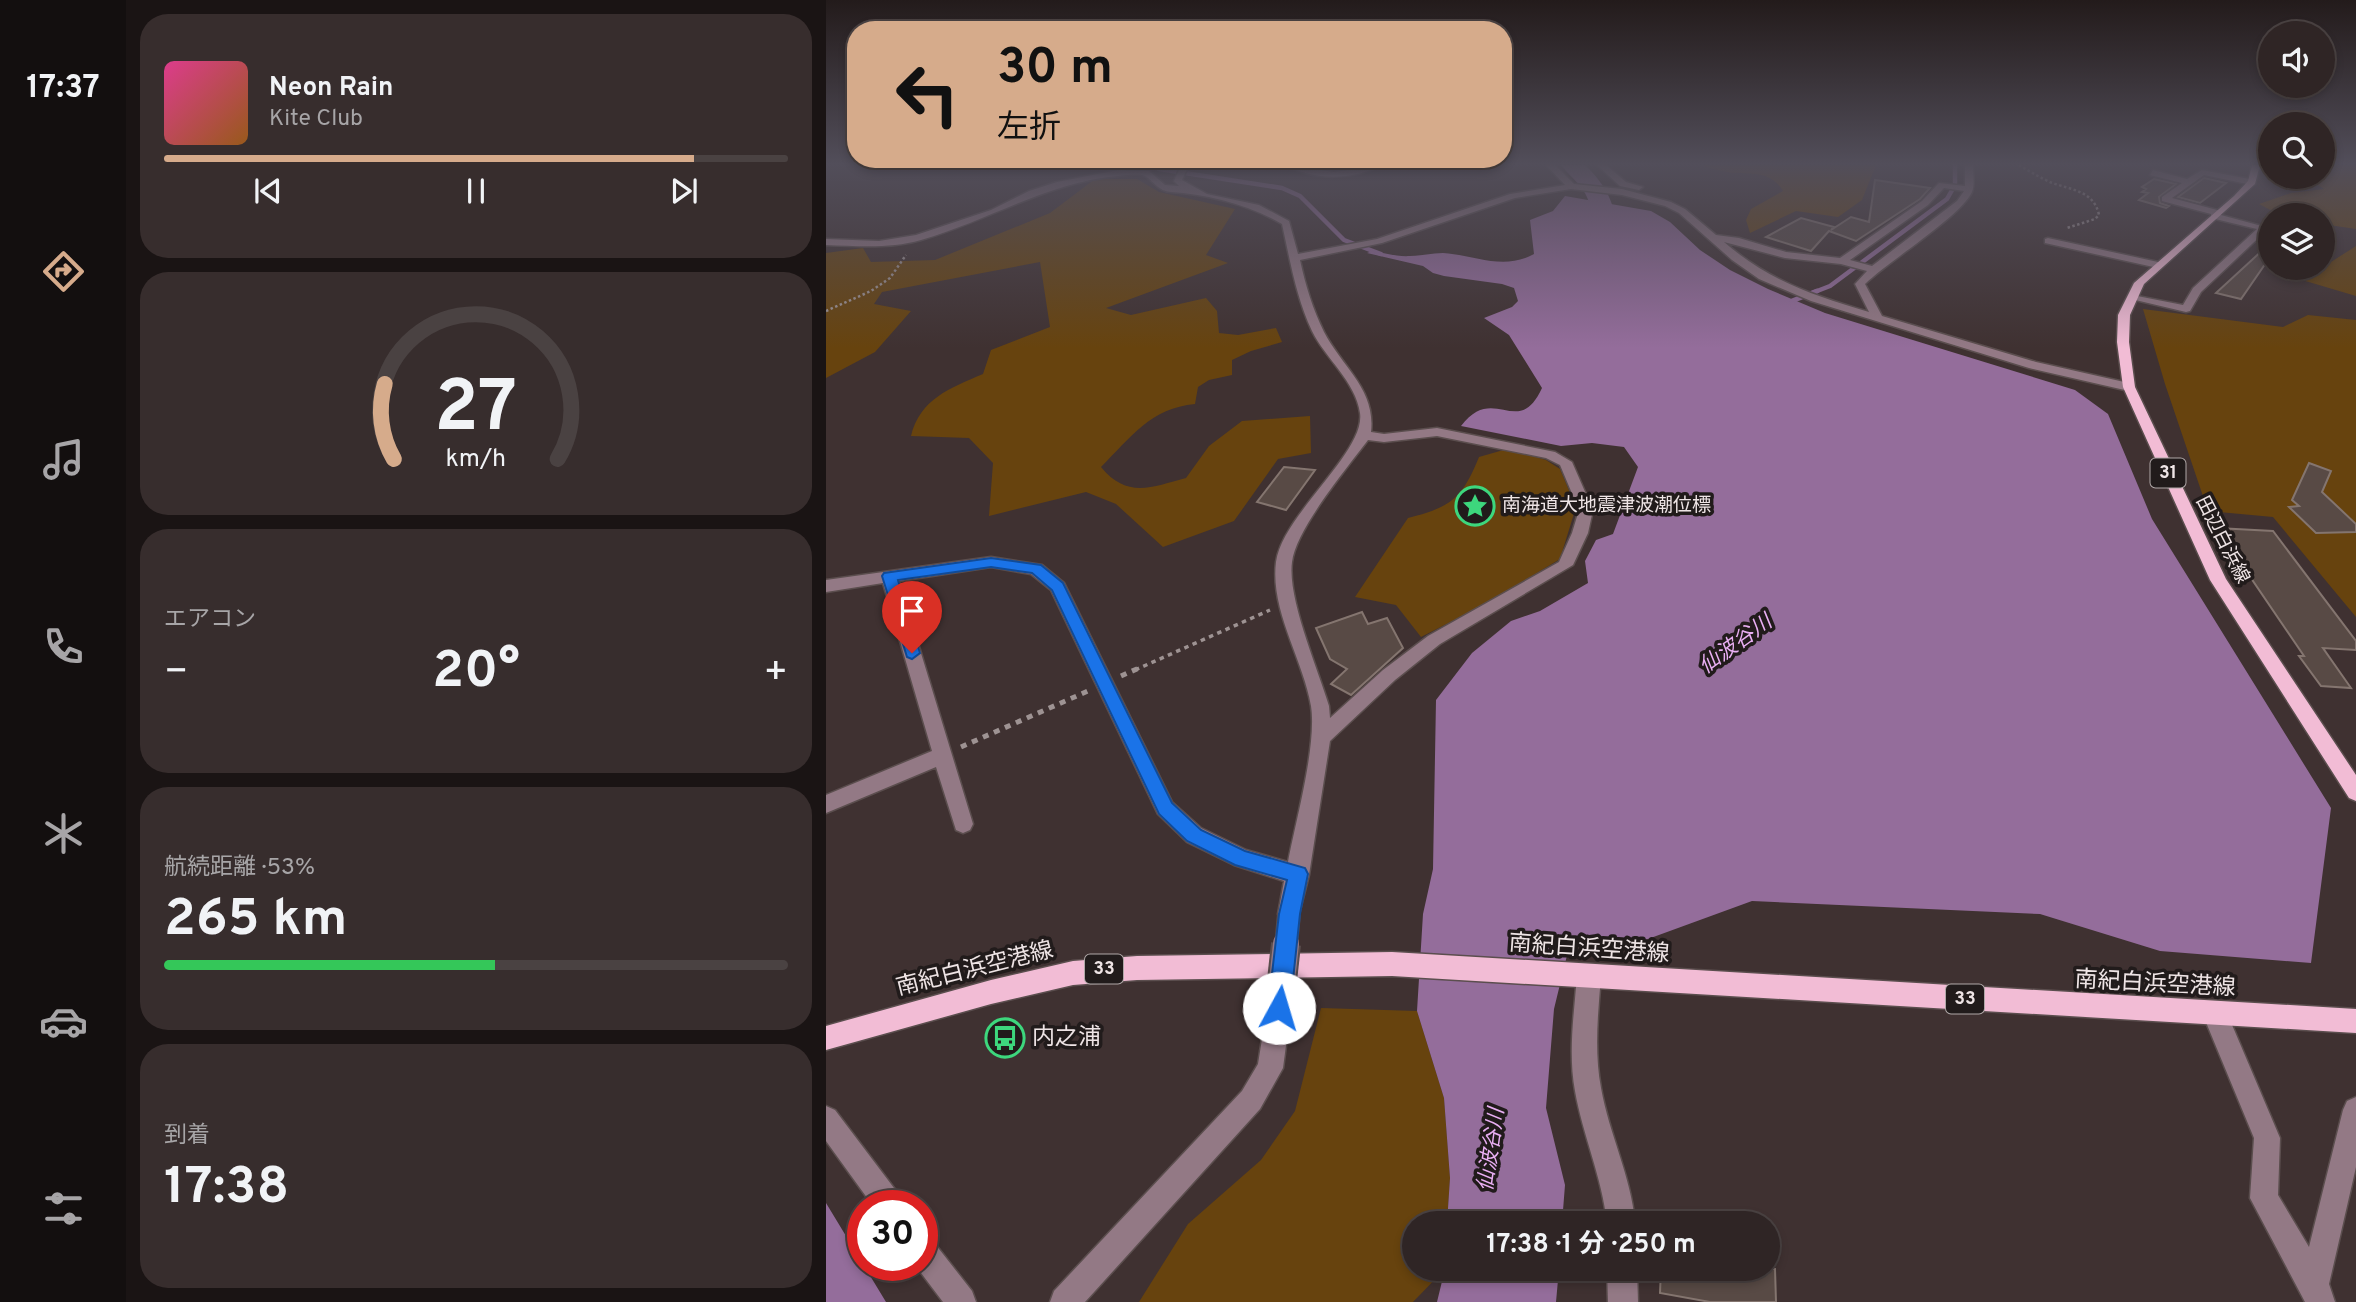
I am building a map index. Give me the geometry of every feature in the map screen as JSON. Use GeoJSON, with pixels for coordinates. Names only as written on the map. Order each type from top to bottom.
{"type":"FeatureCollection","features":[{"type":"Feature","properties":{"kind":"main road","name":"田辺白浜線"},"geometry":{"type":"LineString","coordinates":[[2203,226],[2139,283],[2124,315],[2123,342],[2129,387],[2218,580],[2356,792]]}},
{"type":"Feature","properties":{"kind":"main road","name":"南紀白浜空港線"},"geometry":{"type":"LineString","coordinates":[[826,1038],[991,992],[1073,973],[1162,967],[1392,964],[2215,1015],[2356,1021]]}},
{"type":"Feature","properties":{"kind":"street"},"geometry":{"type":"LineString","coordinates":[[826,242],[879,244],[918,238],[954,226]]}},
{"type":"Feature","properties":{"kind":"street"},"geometry":{"type":"LineString","coordinates":[[1065,1302],[1195,1164],[1251,1100],[1270,1068],[1289,914],[1321,738],[1320,706],[1285,591],[1284,561],[1294,534],[1364,435],[1367,413],[1357,390],[1318,332],[1304,297],[1287,226]]}},
{"type":"Feature","properties":{"kind":"street"},"geometry":{"type":"LineString","coordinates":[[1294,258],[1351,248],[1424,226]]}},
{"type":"Feature","properties":{"kind":"street"},"geometry":{"type":"LineString","coordinates":[[1699,226],[1735,258],[1763,277],[1832,305],[2033,365],[2129,387]]}},
{"type":"Feature","properties":{"kind":"street"},"geometry":{"type":"LineString","coordinates":[[1846,262],[1895,226]]}},
{"type":"Feature","properties":{"kind":"street"},"geometry":{"type":"LineString","coordinates":[[1878,319],[1860,284],[1870,269],[1930,226]]}},
{"type":"Feature","properties":{"kind":"street"},"geometry":{"type":"LineString","coordinates":[[2132,298],[2186,309],[2197,290],[2264,228],[2256,226]]}},
{"type":"Feature","properties":{"kind":"street"},"geometry":{"type":"LineString","coordinates":[[1713,238],[1739,241],[1785,255],[1846,262],[1870,269]]}},
{"type":"Feature","properties":{"kind":"street"},"geometry":{"type":"LineString","coordinates":[[2048,241],[2158,265]]}},
{"type":"Feature","properties":{"kind":"street"},"geometry":{"type":"LineString","coordinates":[[1321,738],[1389,675],[1434,640],[1565,565],[1580,533],[1586,510],[1565,462],[1550,455],[1437,432],[1384,438],[1364,435]]}},
{"type":"Feature","properties":{"kind":"street"},"geometry":{"type":"LineString","coordinates":[[826,586],[991,562],[1036,569],[1058,587],[1166,808],[1194,835],[1242,858],[1298,874]]}},
{"type":"Feature","properties":{"kind":"street"},"geometry":{"type":"LineString","coordinates":[[890,576],[963,824]]}},
{"type":"Feature","properties":{"kind":"street"},"geometry":{"type":"LineString","coordinates":[[826,804],[943,755]]}},
{"type":"Feature","properties":{"kind":"street"},"geometry":{"type":"LineString","coordinates":[[1581,976],[1588,1091],[1604,1142],[1618,1211]]}},
{"type":"Feature","properties":{"kind":"street"},"geometry":{"type":"LineString","coordinates":[[2215,1015],[2267,1138],[2264,1198],[2317,1293]]}},
{"type":"Feature","properties":{"kind":"street"},"geometry":{"type":"LineString","coordinates":[[2317,1293],[2356,1110]]}},
{"type":"Feature","properties":{"kind":"street"},"geometry":{"type":"LineString","coordinates":[[826,1119],[878,1190]]}},
{"type":"Feature","properties":{"kind":"street"},"geometry":{"type":"LineString","coordinates":[[938,1271],[961,1302]]}},
{"type":"Feature","properties":{"kind":"street"},"geometry":{"type":"LineString","coordinates":[[1622,1281],[1623,1302]]}},
{"type":"Feature","properties":{"kind":"path"},"geometry":{"type":"LineString","coordinates":[[2048,241],[2046,237],[2050,233],[2073,226]]}},
{"type":"Feature","properties":{"kind":"path"},"geometry":{"type":"LineString","coordinates":[[826,311],[871,291],[890,278],[918,238]]}},
{"type":"Feature","properties":{"kind":"path"},"geometry":{"type":"LineString","coordinates":[[943,755],[1270,610],[1267,599]]}},
{"type":"Feature","properties":{"kind":"shaded area"},"geometry":{"type":"Polygon","coordinates":[[[1019,226],[1224,226],[1206,255],[1228,263],[1106,308],[1131,315],[1206,298],[1217,311],[1219,333],[1238,335],[1276,328],[1282,342],[1232,360],[1232,375],[1209,380],[1198,387],[1195,404],[1166,411],[1154,418],[1132,435],[1101,467],[1111,477],[1130,487],[1162,485],[1186,478],[1209,446],[1242,421],[1310,416],[1311,453],[1278,459],[1234,521],[1163,547],[1116,504],[1086,492],[989,516],[993,463],[969,438],[911,436],[921,413],[938,396],[983,374],[991,350],[1050,327],[1040,262],[882,292],[874,304],[911,311],[875,352],[826,378],[826,253],[863,248],[871,262],[935,260],[1019,226]]]}},
{"type":"Feature","properties":{"kind":"shaded area"},"geometry":{"type":"Polygon","coordinates":[[[1748,226],[1765,226],[1750,233],[1748,226]]]}},
{"type":"Feature","properties":{"kind":"shaded area"},"geometry":{"type":"Polygon","coordinates":[[[2335,226],[2335,226],[2356,226],[2356,229],[2335,226]]]}},
{"type":"Feature","properties":{"kind":"shaded area"},"geometry":{"type":"Polygon","coordinates":[[[2356,246],[2356,296],[2302,280],[2335,280],[2335,259],[2356,246]]]}},
{"type":"Feature","properties":{"kind":"shaded area"},"geometry":{"type":"Polygon","coordinates":[[[2143,309],[2283,327],[2308,315],[2356,320],[2356,617],[2273,517],[2208,511],[2143,309]]]}},
{"type":"Feature","properties":{"kind":"shaded area"},"geometry":{"type":"Polygon","coordinates":[[[1507,449],[1546,460],[1560,469],[1576,507],[1560,559],[1482,606],[1421,637],[1396,605],[1355,597],[1408,518],[1445,505],[1467,483],[1479,457],[1507,449]]]}},
{"type":"Feature","properties":{"kind":"shaded area"},"geometry":{"type":"Polygon","coordinates":[[[1321,1008],[1417,1011],[1444,1098],[1450,1178],[1448,1211],[1402,1211],[1402,1281],[1433,1281],[1413,1302],[1139,1302],[1188,1224],[1261,1160],[1295,1111],[1321,1008]]]}},
{"type":"Feature","properties":{"kind":"water"},"geometry":{"type":"Polygon","coordinates":[[[1531,226],[1674,226],[1700,250],[1730,270],[1768,289],[1825,313],[2075,390],[2108,414],[2152,519],[2331,808],[2311,963],[2160,951],[2040,914],[1752,901],[1626,947],[1570,943],[1554,1009],[1546,1108],[1565,1185],[1563,1211],[1448,1211],[1450,1178],[1444,1098],[1417,1011],[1423,914],[1433,869],[1436,700],[1472,653],[1511,621],[1540,611],[1588,583],[1585,561],[1596,540],[1613,534],[1638,467],[1624,447],[1592,443],[1561,446],[1461,426],[1473,414],[1484,409],[1524,410],[1533,403],[1542,388],[1509,335],[1484,318],[1512,307],[1518,301],[1514,288],[1444,276],[1423,266],[1367,253],[1372,251],[1405,256],[1443,253],[1500,262],[1523,259],[1534,254],[1531,226]]]}},
{"type":"Feature","properties":{"kind":"water"},"geometry":{"type":"Polygon","coordinates":[[[826,1203],[847,1238],[847,1281],[873,1281],[886,1302],[826,1302],[826,1203]]]}},
{"type":"Feature","properties":{"kind":"water"},"geometry":{"type":"Polygon","coordinates":[[[1442,1281],[1558,1281],[1556,1302],[1437,1302],[1442,1281]]]}},
{"type":"Feature","properties":{"kind":"building"},"geometry":{"type":"Polygon","coordinates":[[[1787,226],[1834,227],[1831,230],[1838,226],[1879,226],[1856,241],[1829,231],[1811,251],[1766,237],[1787,226]]]}},
{"type":"Feature","properties":{"kind":"building"},"geometry":{"type":"Polygon","coordinates":[[[2258,254],[2258,274],[2241,299],[2216,293],[2258,254]]]}},
{"type":"Feature","properties":{"kind":"building"},"geometry":{"type":"Polygon","coordinates":[[[2309,463],[2331,471],[2322,492],[2356,524],[2356,532],[2316,533],[2289,507],[2299,506],[2292,500],[2309,463]]]}},
{"type":"Feature","properties":{"kind":"building"},"geometry":{"type":"Polygon","coordinates":[[[1284,467],[1315,470],[1286,510],[1257,502],[1284,467]]]}},
{"type":"Feature","properties":{"kind":"building"},"geometry":{"type":"Polygon","coordinates":[[[2217,528],[2273,531],[2356,641],[2356,650],[2323,648],[2351,688],[2321,686],[2299,656],[2304,656],[2217,528]]]}},
{"type":"Feature","properties":{"kind":"building"},"geometry":{"type":"Polygon","coordinates":[[[1362,612],[1368,624],[1387,618],[1403,648],[1351,695],[1331,684],[1347,669],[1330,659],[1316,628],[1362,612]]]}},
{"type":"Feature","properties":{"kind":"building"},"geometry":{"type":"Polygon","coordinates":[[[1660,1281],[1775,1281],[1776,1302],[1710,1302],[1660,1293],[1660,1281]]]}},
{"type":"Feature","properties":{"kind":"waterway"},"geometry":{"type":"LineString","coordinates":[[1330,226],[1344,240],[1381,254]]}},
{"type":"Feature","properties":{"kind":"waterway","name":"仙波谷川"},"geometry":{"type":"LineString","coordinates":[[1599,265],[1605,226]]}},
{"type":"Feature","properties":{"kind":"waterway"},"geometry":{"type":"LineString","coordinates":[[1812,293],[1830,286],[1911,226]]}},
{"type":"Feature","properties":{"kind":"waterway"},"geometry":{"type":"LineString","coordinates":[[1812,293],[1817,291]]}},
{"type":"Feature","properties":{"kind":"waterway"},"geometry":{"type":"LineString","coordinates":[[1793,306],[1792,301],[1812,293]]}},
{"type":"Feature","properties":{"kind":"place","name":"南海道大地震津波潮位標"},"geometry":{"type":"Point","coordinates":[1475,506]}},
{"type":"Feature","properties":{"kind":"place","name":"内之浦"},"geometry":{"type":"Point","coordinates":[1005,1038]}},
{"type":"Feature","properties":{"kind":"route"},"geometry":{"type":"LineString","coordinates":[[912,653],[890,576],[991,562],[1036,569],[1058,587],[1166,808],[1194,835],[1242,858],[1298,874],[1289,914],[1279,1008]]}}]}
